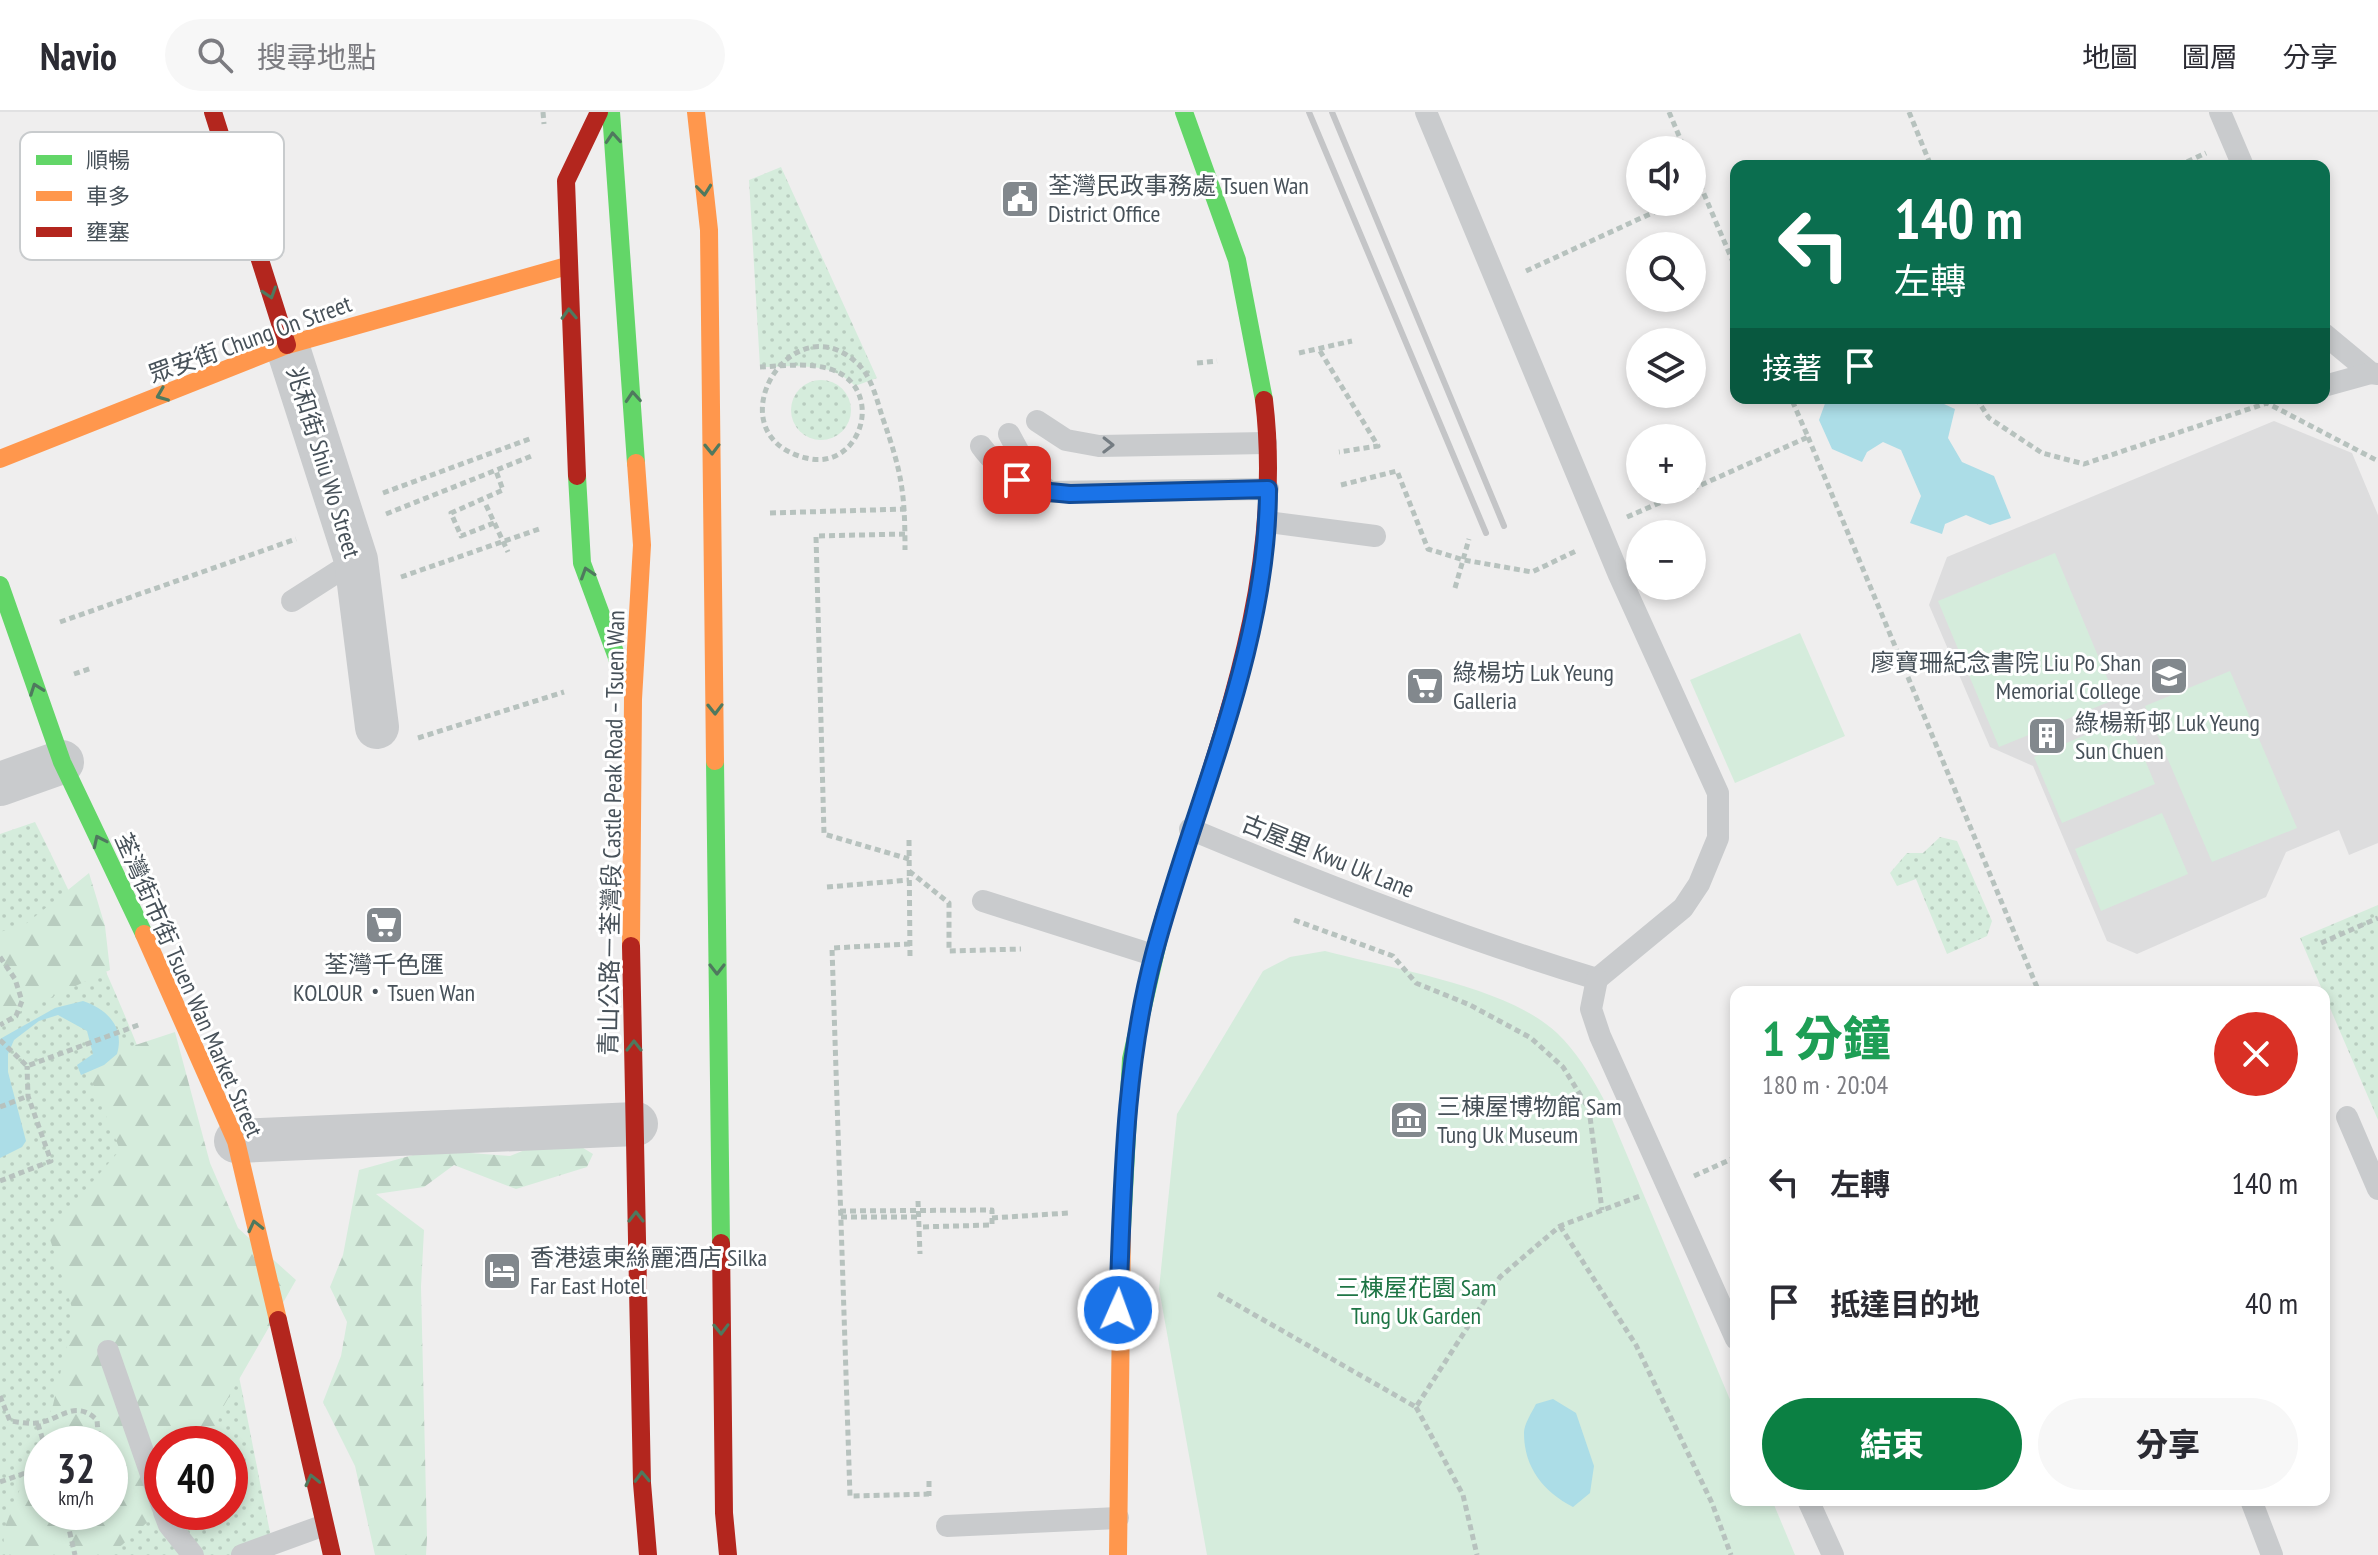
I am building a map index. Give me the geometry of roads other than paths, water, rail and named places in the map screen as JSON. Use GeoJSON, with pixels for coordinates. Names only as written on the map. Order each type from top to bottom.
{"type":"FeatureCollection","features":[{"type":"Feature","properties":{"kind":"main road","name":"兆和街 Shiu Wo Street"},"geometry":{"type":"LineString","coordinates":[[213,112],[219,132]]}},
{"type":"Feature","properties":{"kind":"main road"},"geometry":{"type":"LineString","coordinates":[[599,112],[566,181],[567,266],[582,563],[633,699]]}},
{"type":"Feature","properties":{"kind":"main road","name":"青山公路－荃灣段 Castle Peak Road – Tsuen Wan"},"geometry":{"type":"LineString","coordinates":[[611,112],[642,545],[633,699],[630,892],[642,1483],[648,1555]]}},
{"type":"Feature","properties":{"kind":"main road"},"geometry":{"type":"LineString","coordinates":[[696,112],[709,230],[724,1513],[728,1555]]}},
{"type":"Feature","properties":{"kind":"main road"},"geometry":{"type":"LineString","coordinates":[[1118,1555],[1118,1310],[1125,1125],[1134,1039],[1153,955],[1244,658],[1259,592],[1268,522],[1266,443],[1245,290],[1228,222],[1184,112]]}},
{"type":"Feature","properties":{"kind":"main road","name":"兆和街 Shiu Wo Street"},"geometry":{"type":"LineString","coordinates":[[260,260],[287,345]]}},
{"type":"Feature","properties":{"kind":"main road","name":"眾安街 Chung On Street"},"geometry":{"type":"LineString","coordinates":[[0,459],[287,345],[567,266]]}},
{"type":"Feature","properties":{"kind":"main road","name":"荃灣街市街 Tsuen Wan Market Street"},"geometry":{"type":"LineString","coordinates":[[0,585],[62,762],[179,1009],[236,1141],[322,1526],[332,1555]]}},
{"type":"Feature","properties":{"kind":"street","name":"兆和街 Shiu Wo Street"},"geometry":{"type":"LineString","coordinates":[[287,345],[356,560],[392,734]]}},
{"type":"Feature","properties":{"kind":"street"},"geometry":{"type":"LineString","coordinates":[[0,784],[62,762]]}},
{"type":"Feature","properties":{"kind":"street"},"geometry":{"type":"LineString","coordinates":[[236,1141],[636,1124]]}},
{"type":"Feature","properties":{"kind":"lane"},"geometry":{"type":"LineString","coordinates":[[1426,112],[1619,575],[1718,793],[1718,838],[1699,884],[1683,908],[1597,979],[1591,1009],[1600,1036],[1730,1326]]}},
{"type":"Feature","properties":{"kind":"lane"},"geometry":{"type":"LineString","coordinates":[[2220,112],[2240,160]]}},
{"type":"Feature","properties":{"kind":"lane"},"geometry":{"type":"LineString","coordinates":[[2330,339],[2374,374]]}},
{"type":"Feature","properties":{"kind":"lane"},"geometry":{"type":"LineString","coordinates":[[2330,385],[2374,374]]}},
{"type":"Feature","properties":{"kind":"lane"},"geometry":{"type":"LineString","coordinates":[[1037,421],[1066,440],[1099,446],[1266,443]]}},
{"type":"Feature","properties":{"kind":"lane"},"geometry":{"type":"LineString","coordinates":[[1009,434],[1030,473],[1050,492]]}},
{"type":"Feature","properties":{"kind":"lane"},"geometry":{"type":"LineString","coordinates":[[981,446],[993,462],[1017,480],[1050,492],[1268,489]]}},
{"type":"Feature","properties":{"kind":"lane"},"geometry":{"type":"LineString","coordinates":[[1268,522],[1375,536]]}},
{"type":"Feature","properties":{"kind":"lane"},"geometry":{"type":"LineString","coordinates":[[292,601],[356,560]]}},
{"type":"Feature","properties":{"kind":"lane","name":"古屋里 Kwu Uk Lane"},"geometry":{"type":"LineString","coordinates":[[1190,829],[1309,879],[1448,931],[1597,979]]}},
{"type":"Feature","properties":{"kind":"lane"},"geometry":{"type":"LineString","coordinates":[[983,901],[1153,955]]}},
{"type":"Feature","properties":{"kind":"lane"},"geometry":{"type":"LineString","coordinates":[[2347,1117],[2378,1189]]}},
{"type":"Feature","properties":{"kind":"lane"},"geometry":{"type":"LineString","coordinates":[[108,1351],[144,1454]]}},
{"type":"Feature","properties":{"kind":"lane"},"geometry":{"type":"LineString","coordinates":[[1811,1506],[1833,1555]]}},
{"type":"Feature","properties":{"kind":"lane"},"geometry":{"type":"LineString","coordinates":[[2253,1506],[2272,1555]]}},
{"type":"Feature","properties":{"kind":"lane"},"geometry":{"type":"LineString","coordinates":[[947,1526],[1118,1518]]}},
{"type":"Feature","properties":{"kind":"lane"},"geometry":{"type":"LineString","coordinates":[[242,1555],[322,1526]]}},
{"type":"Feature","properties":{"kind":"lane"},"geometry":{"type":"LineString","coordinates":[[173,1530],[193,1555]]}},
{"type":"Feature","properties":{"kind":"water"},"geometry":{"type":"Polygon","coordinates":[[[1825,404],[1944,404],[1955,409],[1948,438],[1962,462],[1994,476],[2011,518],[1990,525],[1966,515],[1945,524],[1942,534],[1910,523],[1921,496],[1901,450],[1883,442],[1867,452],[1862,462],[1832,449],[1819,420],[1825,404]]]}},
{"type":"Feature","properties":{"kind":"water"},"geometry":{"type":"Polygon","coordinates":[[[83,1001],[100,1009],[112,1020],[118,1035],[117,1054],[104,1065],[81,1075],[77,1065],[93,1054],[87,1031],[58,1015],[39,1021],[14,1040],[8,1054],[8,1072],[26,1141],[22,1147],[0,1158],[0,1039],[55,1008],[83,1001]]]}},
{"type":"Feature","properties":{"kind":"water"},"geometry":{"type":"Polygon","coordinates":[[[1553,1399],[1576,1413],[1594,1466],[1590,1493],[1573,1507],[1553,1494],[1538,1478],[1525,1446],[1525,1426],[1536,1404],[1553,1399]]]}},
{"type":"Feature","properties":{"kind":"railway"},"geometry":{"type":"LineString","coordinates":[[1309,112],[1486,533]]}},
{"type":"Feature","properties":{"kind":"railway"},"geometry":{"type":"LineString","coordinates":[[1332,112],[1504,526]]}},
{"type":"Feature","properties":{"kind":"place","name":"荃灣民政事務處 Tsuen Wan District Office"},"geometry":{"type":"Point","coordinates":[1020,199]}},
{"type":"Feature","properties":{"kind":"place","name":"廖寶珊紀念書院 Liu Po Shan Memorial College"},"geometry":{"type":"Point","coordinates":[2169,676]}},
{"type":"Feature","properties":{"kind":"place","name":"綠楊坊 Luk Yeung Galleria"},"geometry":{"type":"Point","coordinates":[1425,686]}},
{"type":"Feature","properties":{"kind":"place","name":"綠楊新邨 Luk Yeung Sun Chuen"},"geometry":{"type":"Point","coordinates":[2047,736]}},
{"type":"Feature","properties":{"kind":"place","name":"荃灣千色匯 KOLOUR‧Tsuen Wan"},"geometry":{"type":"Point","coordinates":[384,925]}},
{"type":"Feature","properties":{"kind":"place","name":"三棟屋博物館 Sam Tung Uk Museum"},"geometry":{"type":"Point","coordinates":[1409,1120]}},
{"type":"Feature","properties":{"kind":"place","name":"香港遠東絲麗酒店 Silka Far East Hotel"},"geometry":{"type":"Point","coordinates":[502,1271]}},
{"type":"Feature","properties":{"kind":"park label","name":"三棟屋花園 Sam Tung Uk Garden"},"geometry":{"type":"Point","coordinates":[1416,1301]}}]}
